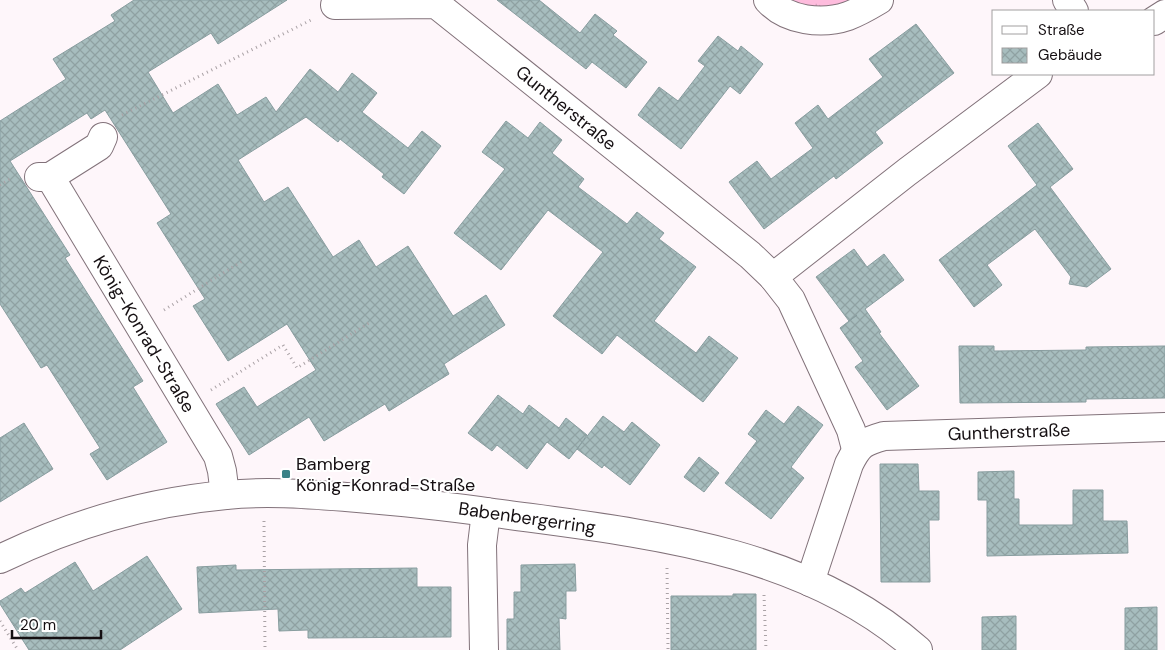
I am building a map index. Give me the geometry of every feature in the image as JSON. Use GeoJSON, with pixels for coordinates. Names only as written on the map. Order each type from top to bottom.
{"type":"FeatureCollection","features":[{"type":"Feature","properties":{"kind":"street"},"geometry":{"type":"LineString","coordinates":[[768,0],[786,13],[807,20],[830,20],[848,16],[879,0]]}},
{"type":"Feature","properties":{"kind":"street","name":"Guntherstraße"},"geometry":{"type":"LineString","coordinates":[[335,5],[436,4],[750,255],[773,278],[791,300],[851,430],[856,449],[868,440],[884,436],[1165,427]]}},
{"type":"Feature","properties":{"kind":"street"},"geometry":{"type":"LineString","coordinates":[[773,278],[908,172],[1037,75]]}},
{"type":"Feature","properties":{"kind":"street","name":"König-Konrad-Straße"},"geometry":{"type":"LineString","coordinates":[[103,137],[99,146],[45,177],[218,456],[225,495]]}},
{"type":"Feature","properties":{"kind":"street"},"geometry":{"type":"LineString","coordinates":[[810,582],[849,464],[856,449]]}},
{"type":"Feature","properties":{"kind":"street","name":"Babenbergerring"},"geometry":{"type":"LineString","coordinates":[[0,559],[73,528],[135,511],[193,499],[225,495],[284,492],[413,502],[667,538],[712,549],[774,568],[810,582],[854,604],[901,635],[918,650]]}},
{"type":"Feature","properties":{"kind":"street"},"geometry":{"type":"LineString","coordinates":[[484,650],[482,544],[486,512]]}},
{"type":"Feature","properties":{"kind":"path"},"geometry":{"type":"LineString","coordinates":[[103,137],[110,121],[335,5]]}},
{"type":"Feature","properties":{"kind":"path"},"geometry":{"type":"LineString","coordinates":[[139,326],[244,260]]}},
{"type":"Feature","properties":{"kind":"path"},"geometry":{"type":"LineString","coordinates":[[187,405],[283,345],[297,368],[369,322]]}},
{"type":"Feature","properties":{"kind":"path"},"geometry":{"type":"LineString","coordinates":[[264,493],[265,650]]}},
{"type":"Feature","properties":{"kind":"path"},"geometry":{"type":"LineString","coordinates":[[667,538],[668,650]]}},
{"type":"Feature","properties":{"kind":"path"},"geometry":{"type":"LineString","coordinates":[[766,650],[764,595],[774,568]]}},
{"type":"Feature","properties":{"kind":"path"},"geometry":{"type":"LineString","coordinates":[[0,621],[18,650]]}},
{"type":"Feature","properties":{"kind":"green space"},"geometry":{"type":"Polygon","coordinates":[[[784,0],[859,0],[826,12],[784,0]]]}},
{"type":"Feature","properties":{"kind":"building"},"geometry":{"type":"Polygon","coordinates":[[[134,0],[287,0],[218,44],[211,33],[148,72],[173,113],[218,84],[237,115],[266,97],[276,112],[310,69],[338,92],[352,73],[377,93],[362,112],[408,148],[422,131],[441,146],[404,194],[382,177],[384,174],[340,139],[338,142],[306,117],[238,160],[264,202],[288,187],[333,257],[359,240],[376,267],[408,246],[453,316],[486,295],[505,325],[444,364],[449,374],[389,411],[385,404],[324,441],[309,417],[249,455],[216,404],[244,387],[257,407],[316,370],[287,324],[228,361],[193,306],[205,299],[157,223],[171,214],[105,110],[91,119],[87,113],[10,161],[70,255],[65,258],[143,381],[133,387],[167,442],[107,480],[90,454],[100,448],[47,365],[41,368],[0,304],[0,121],[66,79],[53,59],[115,21],[111,15],[134,0]]]}},
{"type":"Feature","properties":{"kind":"building"},"geometry":{"type":"Polygon","coordinates":[[[497,0],[539,0],[580,33],[595,14],[617,31],[613,35],[647,62],[626,88],[592,62],[586,69],[497,0]]]}},
{"type":"Feature","properties":{"kind":"building"},"geometry":{"type":"Polygon","coordinates":[[[916,24],[954,73],[875,132],[883,143],[836,179],[834,176],[764,229],[729,182],[757,161],[771,179],[813,148],[795,123],[818,105],[828,119],[883,77],[869,59],[916,24]]]}},
{"type":"Feature","properties":{"kind":"building"},"geometry":{"type":"Polygon","coordinates":[[[718,36],[738,51],[741,46],[763,64],[740,94],[730,86],[681,149],[638,115],[659,87],[678,101],[705,66],[698,61],[718,36]]]}},
{"type":"Feature","properties":{"kind":"building"},"geometry":{"type":"Polygon","coordinates":[[[506,121],[528,138],[540,122],[562,140],[552,153],[584,179],[578,187],[627,224],[637,212],[664,233],[659,239],[696,267],[654,321],[696,353],[709,336],[738,358],[703,402],[617,335],[602,354],[553,316],[603,252],[548,210],[501,270],[454,233],[505,169],[482,152],[506,121]]]}},
{"type":"Feature","properties":{"kind":"building"},"geometry":{"type":"Polygon","coordinates":[[[1038,123],[1073,169],[1050,187],[1111,269],[1087,287],[1069,284],[1071,277],[1035,229],[987,265],[1002,285],[974,307],[939,260],[1037,185],[1008,146],[1038,123]]]}},
{"type":"Feature","properties":{"kind":"building"},"geometry":{"type":"Polygon","coordinates":[[[854,249],[867,267],[884,254],[904,280],[865,309],[881,332],[879,333],[919,386],[887,410],[855,367],[863,361],[840,328],[857,315],[849,321],[816,277],[854,249]]]}},
{"type":"Feature","properties":{"kind":"building"},"geometry":{"type":"Polygon","coordinates":[[[959,346],[994,346],[994,351],[1086,350],[1086,347],[1165,346],[1165,398],[1086,399],[1086,402],[960,403],[959,346]]]}},
{"type":"Feature","properties":{"kind":"building"},"geometry":{"type":"Polygon","coordinates":[[[498,395],[523,414],[529,405],[559,428],[566,418],[587,435],[569,459],[547,442],[527,469],[497,445],[492,451],[468,433],[498,395]]]}},
{"type":"Feature","properties":{"kind":"building"},"geometry":{"type":"Polygon","coordinates":[[[798,406],[823,425],[791,467],[804,478],[771,519],[725,483],[757,441],[748,434],[766,410],[784,424],[798,406]]]}},
{"type":"Feature","properties":{"kind":"building"},"geometry":{"type":"Polygon","coordinates":[[[603,416],[624,432],[632,422],[660,445],[630,485],[604,465],[602,468],[577,449],[603,416]]]}},
{"type":"Feature","properties":{"kind":"building"},"geometry":{"type":"Polygon","coordinates":[[[24,423],[53,469],[0,502],[0,438],[24,423]]]}},
{"type":"Feature","properties":{"kind":"building"},"geometry":{"type":"Polygon","coordinates":[[[699,457],[719,473],[704,492],[684,477],[699,457]]]}},
{"type":"Feature","properties":{"kind":"building"},"geometry":{"type":"Polygon","coordinates":[[[880,464],[918,464],[919,491],[939,491],[939,520],[929,520],[930,582],[881,582],[880,464]]]}},
{"type":"Feature","properties":{"kind":"building"},"geometry":{"type":"Polygon","coordinates":[[[1014,471],[1014,499],[1019,499],[1019,525],[1073,525],[1073,490],[1103,490],[1103,521],[1127,521],[1128,553],[987,556],[987,500],[978,500],[978,472],[1014,471]]]}},
{"type":"Feature","properties":{"kind":"building"},"geometry":{"type":"Polygon","coordinates":[[[147,556],[182,609],[120,650],[29,650],[0,604],[0,601],[21,588],[25,593],[75,562],[93,591],[147,556]]]}},
{"type":"Feature","properties":{"kind":"building"},"geometry":{"type":"Polygon","coordinates":[[[575,564],[576,591],[566,591],[566,619],[559,618],[560,650],[507,650],[507,619],[514,619],[514,592],[521,592],[521,565],[575,564]]]}},
{"type":"Feature","properties":{"kind":"building"},"geometry":{"type":"Polygon","coordinates":[[[236,565],[236,570],[417,568],[417,587],[451,587],[451,637],[308,638],[308,630],[279,631],[278,609],[199,613],[197,567],[236,565]]]}},
{"type":"Feature","properties":{"kind":"building"},"geometry":{"type":"Polygon","coordinates":[[[733,594],[756,594],[756,650],[671,650],[671,596],[733,596],[733,594]]]}},
{"type":"Feature","properties":{"kind":"building"},"geometry":{"type":"Polygon","coordinates":[[[1157,607],[1157,650],[1125,650],[1125,608],[1157,607]]]}},
{"type":"Feature","properties":{"kind":"building"},"geometry":{"type":"Polygon","coordinates":[[[1016,616],[1016,650],[982,650],[982,617],[1016,616]]]}},
{"type":"Feature","properties":{"kind":"place","name":"Bamberg König-Konrad-Straße"},"geometry":{"type":"Point","coordinates":[286,474]}}]}
